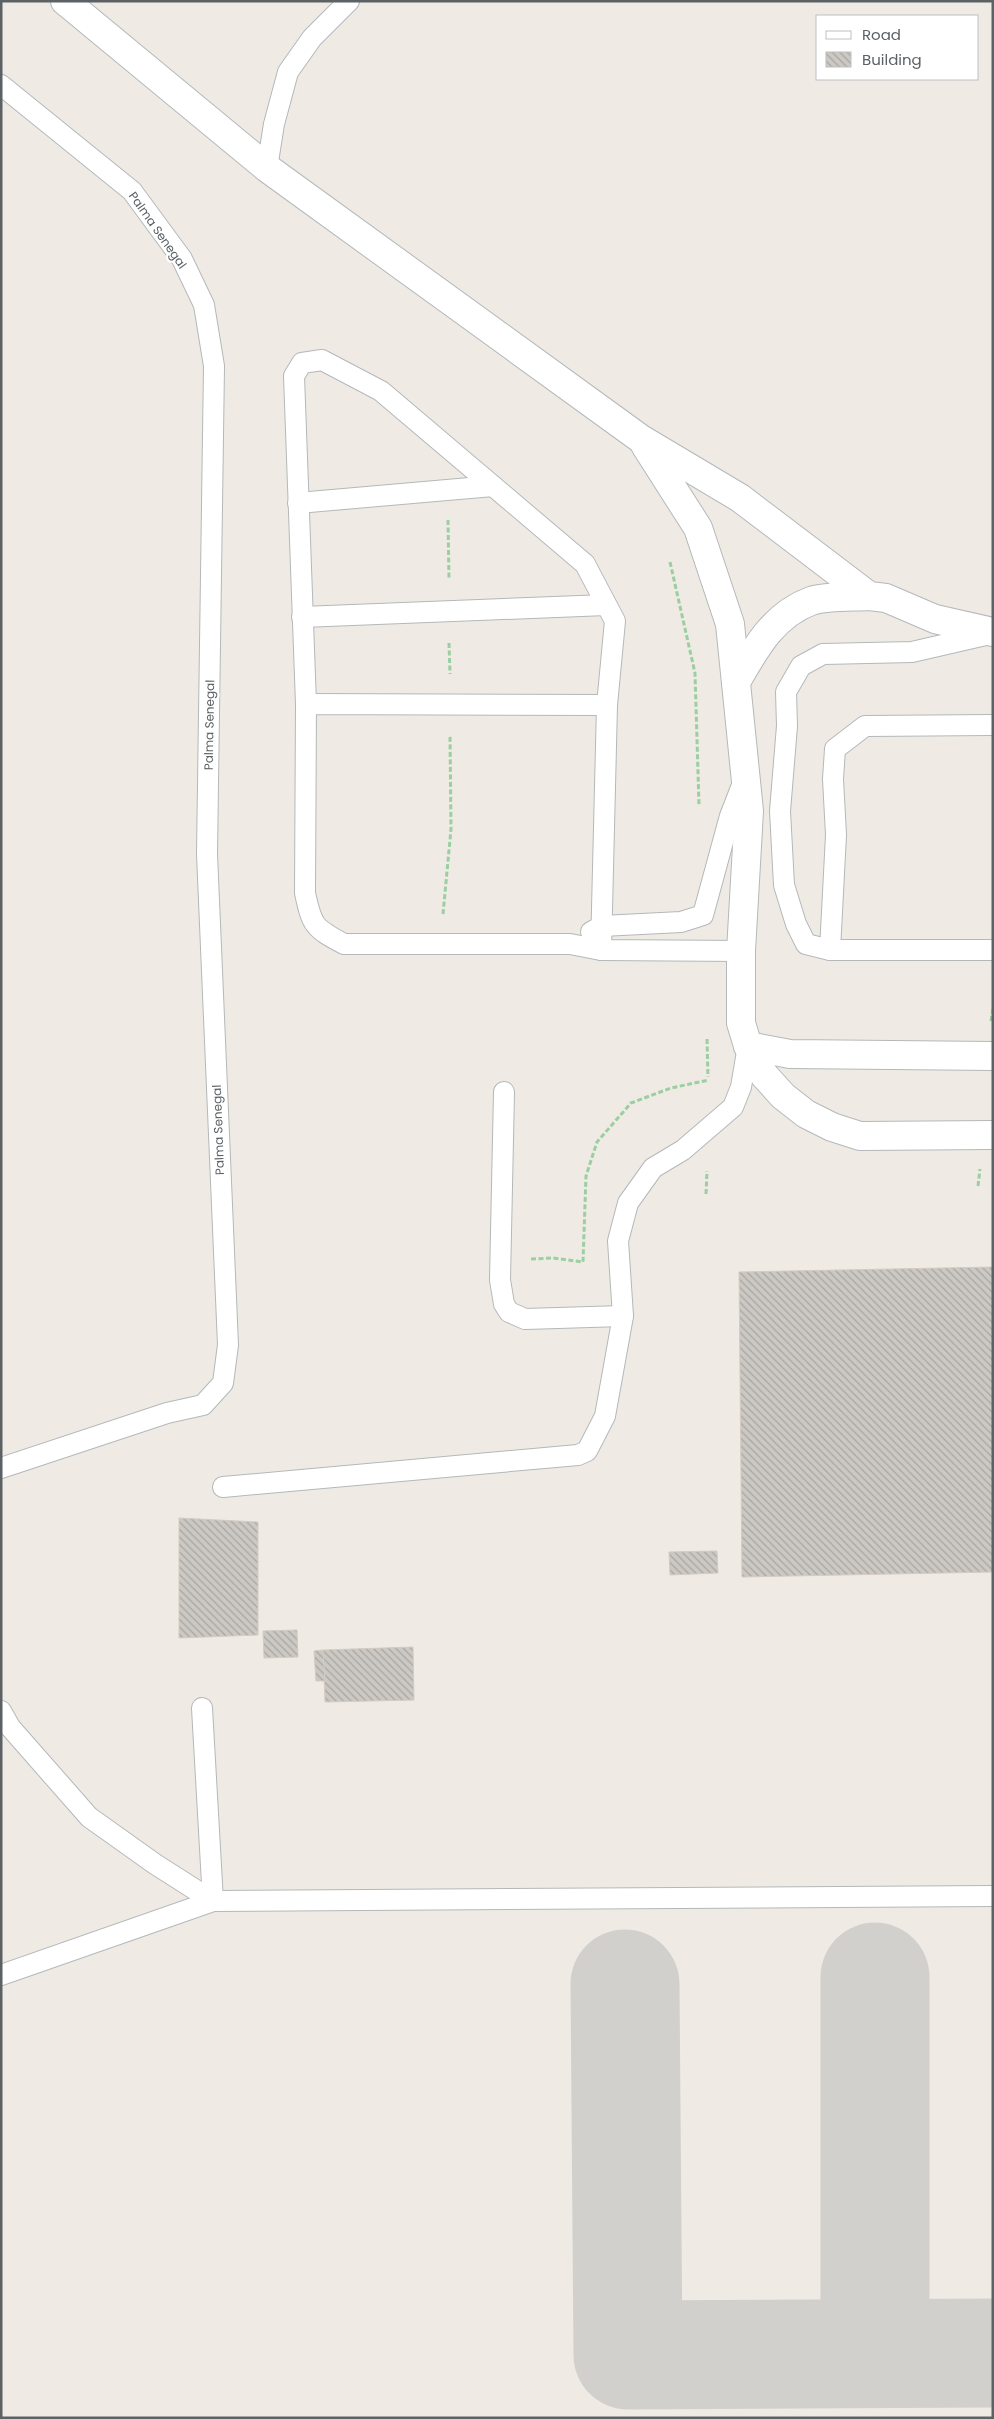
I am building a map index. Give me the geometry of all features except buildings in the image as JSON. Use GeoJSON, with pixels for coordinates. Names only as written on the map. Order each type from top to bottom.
{"type":"FeatureCollection","features":[{"type":"Feature","properties":{"kind":"street"},"geometry":{"type":"LineString","coordinates":[[65,1],[268,168],[641,439],[740,498],[869,596]]}},
{"type":"Feature","properties":{"kind":"street"},"geometry":{"type":"LineString","coordinates":[[641,439],[698,528],[730,624],[748,811],[741,951],[741,1023],[748,1046],[764,1075],[783,1096],[806,1114],[832,1127],[860,1136],[993,1135]]}},
{"type":"Feature","properties":{"kind":"street"},"geometry":{"type":"LineString","coordinates":[[736,682],[762,638],[784,615],[812,600],[869,596],[886,598],[935,619],[993,632]]}},
{"type":"Feature","properties":{"kind":"street"},"geometry":{"type":"LineString","coordinates":[[748,1046],[790,1054],[993,1056]]}},
{"type":"Feature","properties":{"kind":"lane"},"geometry":{"type":"LineString","coordinates":[[268,168],[274,124],[288,72],[312,38],[349,1]]}},
{"type":"Feature","properties":{"kind":"lane","name":"Palma Senegal"},"geometry":{"type":"LineString","coordinates":[[1,85],[132,191],[182,259],[204,305],[214,366],[206,854],[228,1345],[223,1383],[202,1405],[167,1413],[1,1468]]}},
{"type":"Feature","properties":{"kind":"lane"},"geometry":{"type":"LineString","coordinates":[[601,950],[607,705],[615,621],[585,564],[381,391],[322,360],[302,363],[294,376],[306,704],[305,893],[310,918],[320,931],[344,944],[570,944],[601,950],[741,951]]}},
{"type":"Feature","properties":{"kind":"lane"},"geometry":{"type":"LineString","coordinates":[[298,503],[492,486]]}},
{"type":"Feature","properties":{"kind":"lane"},"geometry":{"type":"LineString","coordinates":[[302,617],[606,605]]}},
{"type":"Feature","properties":{"kind":"lane"},"geometry":{"type":"LineString","coordinates":[[993,632],[912,652],[823,654],[801,666],[786,692],[787,726],[780,811],[784,885],[796,924],[806,944],[830,950],[993,950]]}},
{"type":"Feature","properties":{"kind":"lane"},"geometry":{"type":"LineString","coordinates":[[306,704],[607,705]]}},
{"type":"Feature","properties":{"kind":"lane"},"geometry":{"type":"LineString","coordinates":[[830,950],[836,835],[833,779],[835,749],[865,726],[993,725]]}},
{"type":"Feature","properties":{"kind":"lane"},"geometry":{"type":"LineString","coordinates":[[570,944],[602,926],[681,922],[703,915],[730,816],[745,779]]}},
{"type":"Feature","properties":{"kind":"lane"},"geometry":{"type":"LineString","coordinates":[[748,811],[780,811]]}},
{"type":"Feature","properties":{"kind":"lane"},"geometry":{"type":"LineString","coordinates":[[222,1487],[578,1456],[587,1451],[605,1416],[623,1316],[618,1241],[628,1204],[653,1168],[683,1150],[733,1107],[742,1087],[748,1046]]}},
{"type":"Feature","properties":{"kind":"lane"},"geometry":{"type":"LineString","coordinates":[[504,1092],[500,1280],[504,1304],[509,1312],[525,1319],[623,1316]]}},
{"type":"Feature","properties":{"kind":"lane"},"geometry":{"type":"LineString","coordinates":[[202,1708],[213,1901]]}},
{"type":"Feature","properties":{"kind":"lane"},"geometry":{"type":"LineString","coordinates":[[1,1711],[10,1727],[89,1817],[154,1864],[213,1901]]}},
{"type":"Feature","properties":{"kind":"lane"},"geometry":{"type":"LineString","coordinates":[[1,1975],[213,1901],[993,1896]]}},
{"type":"Feature","properties":{"kind":"path"},"geometry":{"type":"LineString","coordinates":[[500,1262],[554,1258],[583,1262],[586,1176],[597,1142],[631,1103],[671,1088],[708,1080]]}},
{"type":"Feature","properties":{"kind":"taxiway"},"geometry":{"type":"LineString","coordinates":[[875,1977],[875,2353]]}},
{"type":"Feature","properties":{"kind":"taxiway"},"geometry":{"type":"LineString","coordinates":[[625,1984],[628,2355],[993,2353]]}}]}
